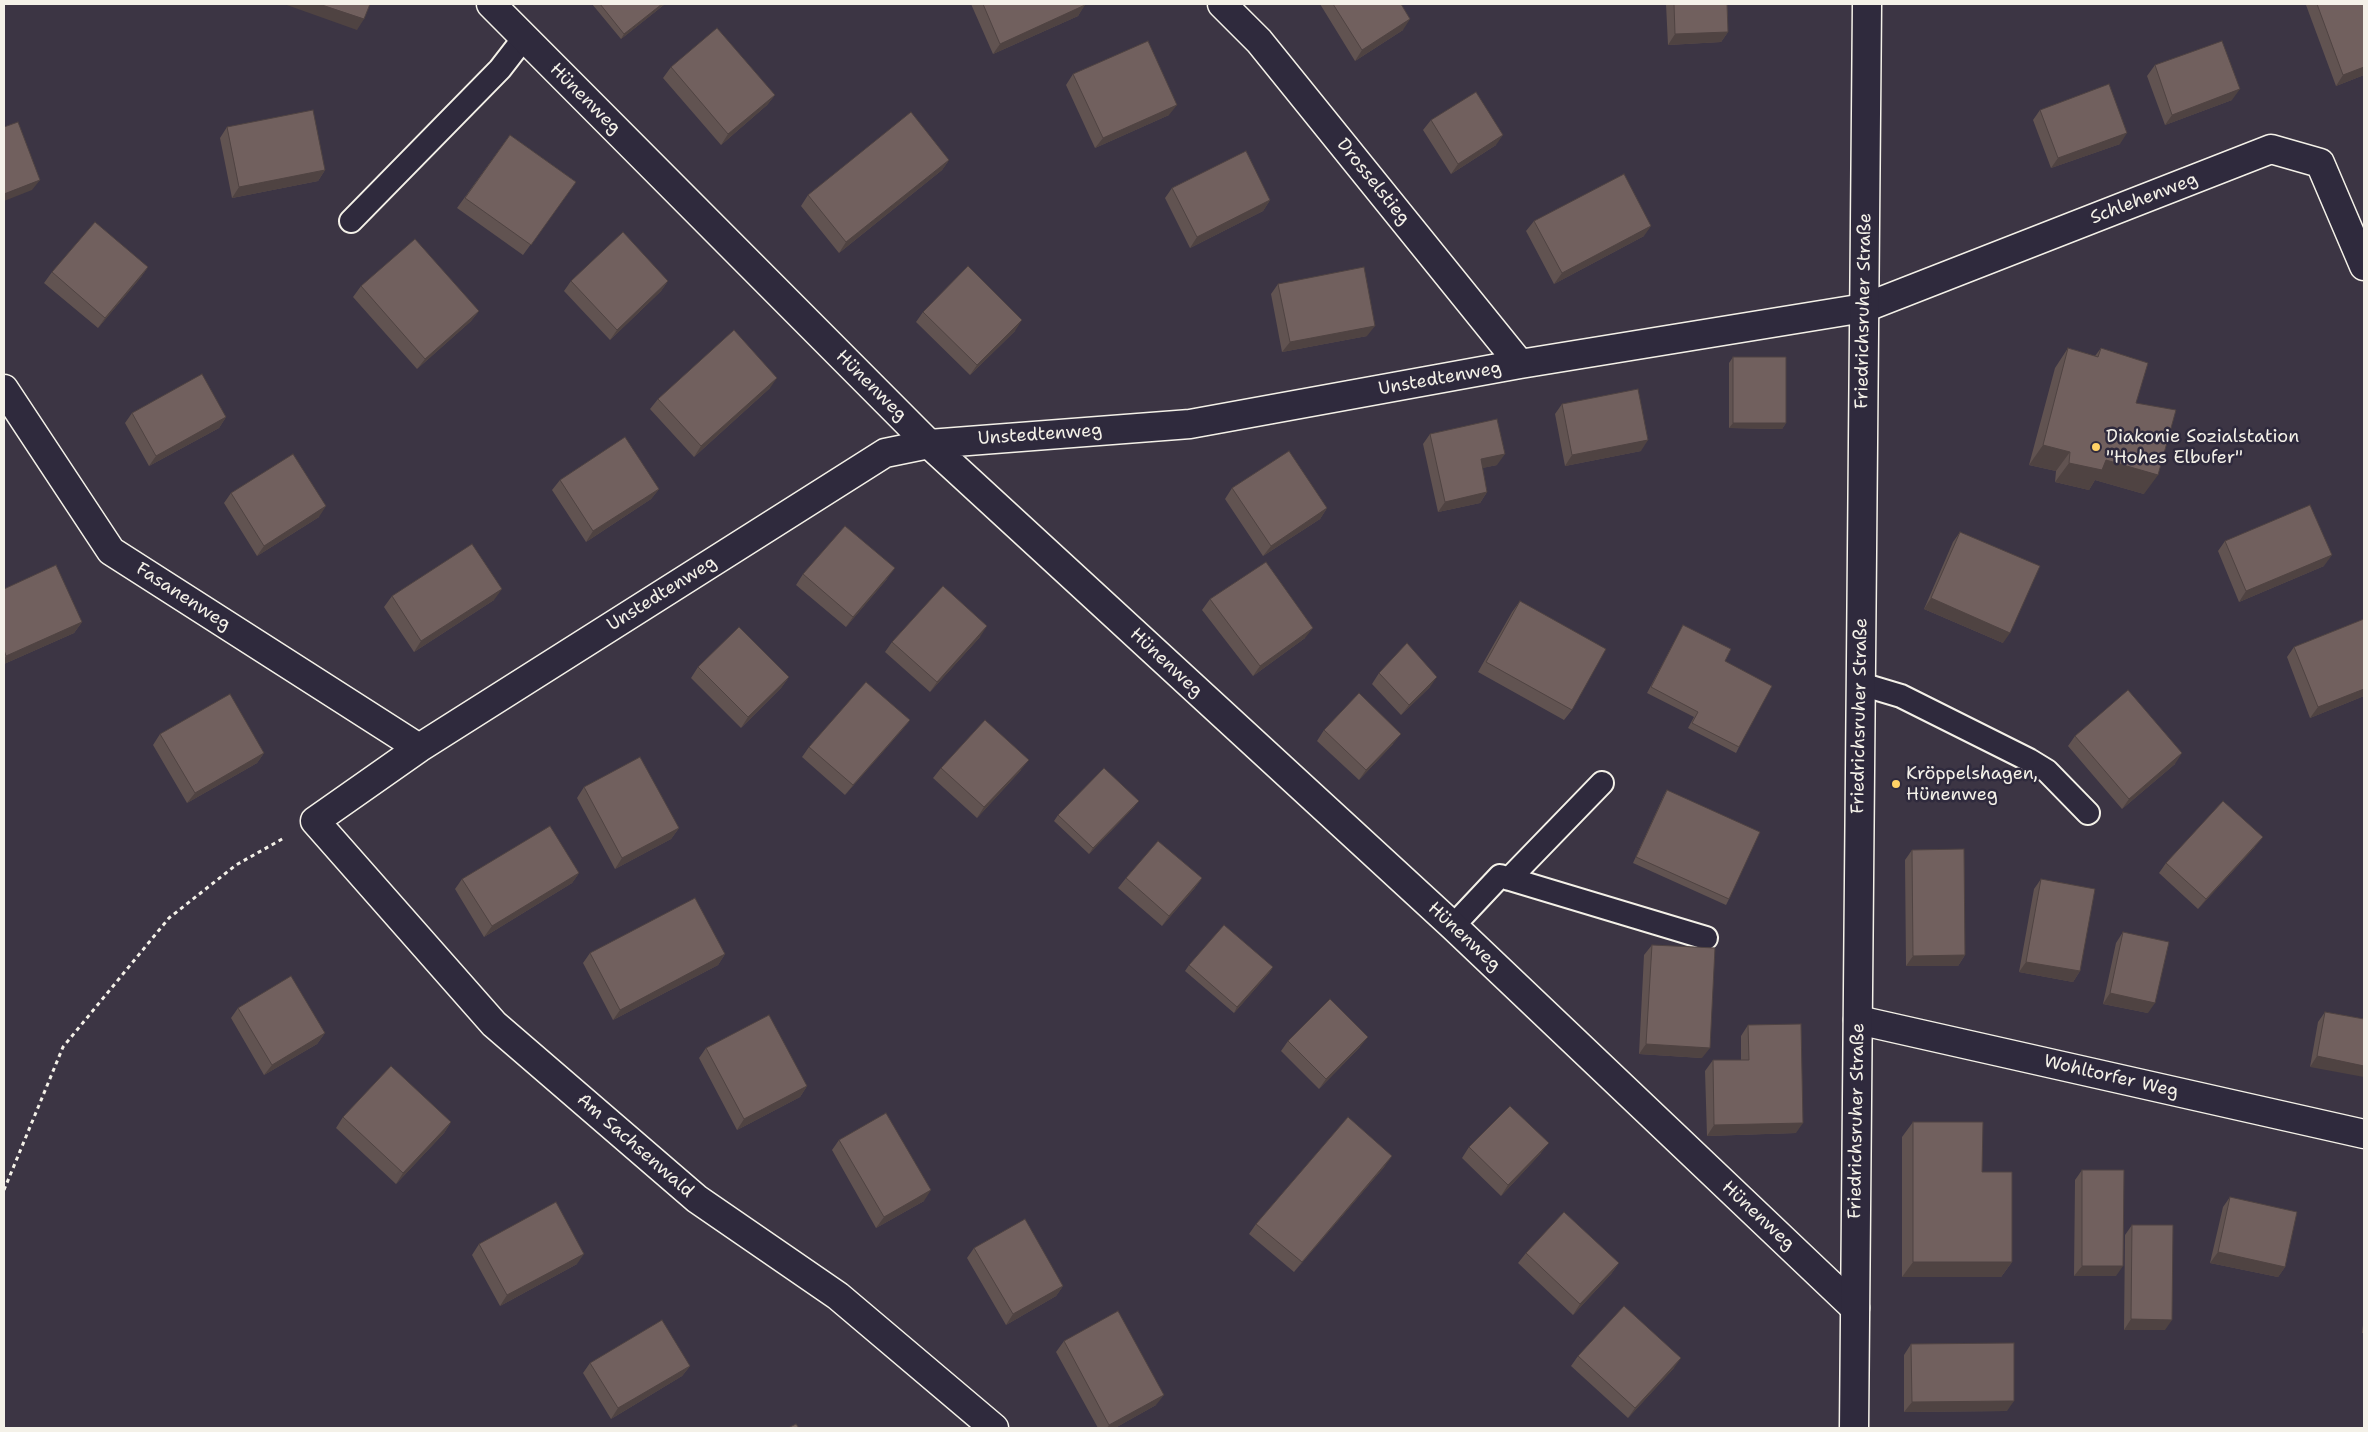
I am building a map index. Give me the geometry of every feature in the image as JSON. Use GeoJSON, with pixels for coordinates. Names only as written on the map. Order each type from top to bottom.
{"type":"FeatureCollection","features":[{"type":"Feature","properties":{"kind":"street","name":"Hünenweg"},"geometry":{"type":"LineString","coordinates":[[491,4],[929,444],[1452,926],[1855,1308]]}},
{"type":"Feature","properties":{"kind":"street","name":"Drosselstieg"},"geometry":{"type":"LineString","coordinates":[[1222,4],[1259,41],[1520,364]]}},
{"type":"Feature","properties":{"kind":"street","name":"Friedrichsruher Straße"},"geometry":{"type":"LineString","coordinates":[[1854,1428],[1867,4]]}},
{"type":"Feature","properties":{"kind":"street","name":"Schlehenweg"},"geometry":{"type":"LineString","coordinates":[[1864,308],[2271,149],[2320,163],[2364,266]]}},
{"type":"Feature","properties":{"kind":"street","name":"Unstedtenweg"},"geometry":{"type":"LineString","coordinates":[[315,821],[419,748],[885,452],[929,444],[1190,424],[1520,364],[1864,308]]}},
{"type":"Feature","properties":{"kind":"street","name":"Fasanenweg"},"geometry":{"type":"LineString","coordinates":[[4,389],[111,550],[419,748]]}},
{"type":"Feature","properties":{"kind":"street","name":"Am Sachsenwald"},"geometry":{"type":"LineString","coordinates":[[315,821],[494,1024],[697,1199],[838,1296],[994,1428]]}},
{"type":"Feature","properties":{"kind":"street","name":"Wohltorfer Weg"},"geometry":{"type":"LineString","coordinates":[[1858,1020],[2364,1134]]}},
{"type":"Feature","properties":{"kind":"lane"},"geometry":{"type":"LineString","coordinates":[[351,221],[500,69],[524,38]]}},
{"type":"Feature","properties":{"kind":"lane"},"geometry":{"type":"LineString","coordinates":[[1861,684],[1901,696],[2029,760],[2047,771],[2088,813]]}},
{"type":"Feature","properties":{"kind":"lane"},"geometry":{"type":"LineString","coordinates":[[1509,879],[1602,783]]}},
{"type":"Feature","properties":{"kind":"lane"},"geometry":{"type":"LineString","coordinates":[[1452,926],[1500,876],[1706,938]]}},
{"type":"Feature","properties":{"kind":"path"},"geometry":{"type":"LineString","coordinates":[[4,1190],[63,1047],[169,918],[236,865],[315,821]]}},
{"type":"Feature","properties":{"kind":"building"},"geometry":{"type":"Polygon","coordinates":[[[319,4],[370,4],[364,19],[319,4]]]}},
{"type":"Feature","properties":{"kind":"building"},"geometry":{"type":"Polygon","coordinates":[[[600,4],[662,4],[624,34],[600,4]]]}},
{"type":"Feature","properties":{"kind":"building"},"geometry":{"type":"Polygon","coordinates":[[[983,4],[1085,4],[1085,5],[1000,44],[983,4]]]}},
{"type":"Feature","properties":{"kind":"building"},"geometry":{"type":"Polygon","coordinates":[[[1333,4],[1401,4],[1410,19],[1362,50],[1333,4]]]}},
{"type":"Feature","properties":{"kind":"building"},"geometry":{"type":"Polygon","coordinates":[[[1674,4],[1727,4],[1728,32],[1675,34],[1674,4]]]}},
{"type":"Feature","properties":{"kind":"building"},"geometry":{"type":"Polygon","coordinates":[[[2317,4],[2364,4],[2364,67],[2343,75],[2317,4]]]}},
{"type":"Feature","properties":{"kind":"building"},"geometry":{"type":"Polygon","coordinates":[[[717,28],[775,95],[728,134],[671,67],[717,28]]]}},
{"type":"Feature","properties":{"kind":"building"},"geometry":{"type":"Polygon","coordinates":[[[1148,41],[1177,105],[1103,138],[1073,74],[1148,41]]]}},
{"type":"Feature","properties":{"kind":"building"},"geometry":{"type":"Polygon","coordinates":[[[2222,41],[2240,89],[2172,115],[2155,65],[2222,41]]]}},
{"type":"Feature","properties":{"kind":"building"},"geometry":{"type":"Polygon","coordinates":[[[2109,84],[2127,133],[2058,158],[2040,110],[2109,84]]]}},
{"type":"Feature","properties":{"kind":"building"},"geometry":{"type":"Polygon","coordinates":[[[1476,92],[1503,135],[1458,164],[1431,120],[1476,92]]]}},
{"type":"Feature","properties":{"kind":"building"},"geometry":{"type":"Polygon","coordinates":[[[313,110],[325,170],[239,187],[227,127],[313,110]]]}},
{"type":"Feature","properties":{"kind":"building"},"geometry":{"type":"Polygon","coordinates":[[[911,112],[949,160],[846,242],[808,195],[911,112]]]}},
{"type":"Feature","properties":{"kind":"building"},"geometry":{"type":"Polygon","coordinates":[[[18,122],[40,180],[4,194],[4,127],[18,122]]]}},
{"type":"Feature","properties":{"kind":"building"},"geometry":{"type":"Polygon","coordinates":[[[510,135],[576,182],[531,245],[465,198],[510,135]]]}},
{"type":"Feature","properties":{"kind":"building"},"geometry":{"type":"Polygon","coordinates":[[[1246,151],[1270,200],[1197,237],[1172,188],[1246,151]]]}},
{"type":"Feature","properties":{"kind":"building"},"geometry":{"type":"Polygon","coordinates":[[[1624,174],[1651,226],[1562,273],[1534,221],[1624,174]]]}},
{"type":"Feature","properties":{"kind":"building"},"geometry":{"type":"Polygon","coordinates":[[[95,222],[148,267],[105,318],[52,272],[95,222]]]}},
{"type":"Feature","properties":{"kind":"building"},"geometry":{"type":"Polygon","coordinates":[[[623,232],[668,281],[617,330],[571,281],[623,232]]]}},
{"type":"Feature","properties":{"kind":"building"},"geometry":{"type":"Polygon","coordinates":[[[415,239],[479,311],[425,359],[361,286],[415,239]]]}},
{"type":"Feature","properties":{"kind":"building"},"geometry":{"type":"Polygon","coordinates":[[[968,266],[1022,320],[977,365],[923,312],[968,266]]]}},
{"type":"Feature","properties":{"kind":"building"},"geometry":{"type":"Polygon","coordinates":[[[1364,267],[1375,326],[1290,342],[1278,284],[1364,267]]]}},
{"type":"Feature","properties":{"kind":"building"},"geometry":{"type":"Polygon","coordinates":[[[734,330],[777,378],[701,446],[658,399],[734,330]]]}},
{"type":"Feature","properties":{"kind":"building","name":"Diakonie Sozialstation \"Hohes Elbufer\""},"geometry":{"type":"Polygon","coordinates":[[[2068,348],[2098,357],[2101,348],[2148,363],[2136,403],[2176,410],[2158,475],[2106,460],[2102,470],[2069,463],[2070,452],[2043,445],[2068,348]]]}},
{"type":"Feature","properties":{"kind":"building"},"geometry":{"type":"Polygon","coordinates":[[[1733,357],[1786,357],[1786,423],[1733,423],[1733,357]]]}},
{"type":"Feature","properties":{"kind":"building"},"geometry":{"type":"Polygon","coordinates":[[[202,374],[226,417],[156,456],[132,413],[202,374]]]}},
{"type":"Feature","properties":{"kind":"building"},"geometry":{"type":"Polygon","coordinates":[[[1638,389],[1648,440],[1572,455],[1562,404],[1638,389]]]}},
{"type":"Feature","properties":{"kind":"building"},"geometry":{"type":"Polygon","coordinates":[[[1497,419],[1505,454],[1481,459],[1487,492],[1445,502],[1430,434],[1497,419]]]}},
{"type":"Feature","properties":{"kind":"building"},"geometry":{"type":"Polygon","coordinates":[[[625,437],[659,489],[593,531],[560,480],[625,437]]]}},
{"type":"Feature","properties":{"kind":"building"},"geometry":{"type":"Polygon","coordinates":[[[1289,451],[1327,508],[1271,546],[1232,488],[1289,451]]]}},
{"type":"Feature","properties":{"kind":"building"},"geometry":{"type":"Polygon","coordinates":[[[293,454],[326,506],[264,546],[231,493],[293,454]]]}},
{"type":"Feature","properties":{"kind":"building"},"geometry":{"type":"Polygon","coordinates":[[[2310,505],[2332,555],[2246,591],[2225,541],[2310,505]]]}},
{"type":"Feature","properties":{"kind":"building"},"geometry":{"type":"Polygon","coordinates":[[[845,526],[895,568],[853,617],[803,574],[845,526]]]}},
{"type":"Feature","properties":{"kind":"building"},"geometry":{"type":"Polygon","coordinates":[[[1960,532],[2040,566],[2010,633],[1931,598],[1960,532]]]}},
{"type":"Feature","properties":{"kind":"building"},"geometry":{"type":"Polygon","coordinates":[[[472,544],[502,589],[421,641],[392,596],[472,544]]]}},
{"type":"Feature","properties":{"kind":"building"},"geometry":{"type":"Polygon","coordinates":[[[1266,562],[1313,628],[1260,666],[1210,599],[1266,562]]]}},
{"type":"Feature","properties":{"kind":"building"},"geometry":{"type":"Polygon","coordinates":[[[56,565],[82,622],[6,656],[4,650],[4,589],[56,565]]]}},
{"type":"Feature","properties":{"kind":"building"},"geometry":{"type":"Polygon","coordinates":[[[943,586],[987,626],[937,682],[892,642],[943,586]]]}},
{"type":"Feature","properties":{"kind":"building"},"geometry":{"type":"Polygon","coordinates":[[[1520,601],[1606,649],[1572,710],[1486,662],[1520,601]]]}},
{"type":"Feature","properties":{"kind":"building"},"geometry":{"type":"Polygon","coordinates":[[[2364,619],[2364,689],[2318,707],[2294,647],[2364,619]]]}},
{"type":"Feature","properties":{"kind":"building"},"geometry":{"type":"Polygon","coordinates":[[[1683,625],[1731,649],[1725,661],[1772,686],[1739,747],[1692,723],[1698,712],[1651,687],[1683,625]]]}},
{"type":"Feature","properties":{"kind":"building"},"geometry":{"type":"Polygon","coordinates":[[[739,627],[789,677],[748,717],[698,667],[739,627]]]}},
{"type":"Feature","properties":{"kind":"building"},"geometry":{"type":"Polygon","coordinates":[[[1407,643],[1437,677],[1409,705],[1379,673],[1407,643]]]}},
{"type":"Feature","properties":{"kind":"building"},"geometry":{"type":"Polygon","coordinates":[[[866,682],[910,720],[853,785],[809,747],[866,682]]]}},
{"type":"Feature","properties":{"kind":"building"},"geometry":{"type":"Polygon","coordinates":[[[2128,690],[2182,753],[2129,799],[2075,736],[2128,690]]]}},
{"type":"Feature","properties":{"kind":"building"},"geometry":{"type":"Polygon","coordinates":[[[1359,693],[1401,734],[1366,770],[1324,730],[1359,693]]]}},
{"type":"Feature","properties":{"kind":"building"},"geometry":{"type":"Polygon","coordinates":[[[230,694],[264,753],[195,793],[160,734],[230,694]]]}},
{"type":"Feature","properties":{"kind":"building"},"geometry":{"type":"Polygon","coordinates":[[[985,720],[1029,760],[984,807],[941,768],[985,720]]]}},
{"type":"Feature","properties":{"kind":"building"},"geometry":{"type":"Polygon","coordinates":[[[640,757],[679,828],[622,858],[584,787],[640,757]]]}},
{"type":"Feature","properties":{"kind":"building"},"geometry":{"type":"Polygon","coordinates":[[[1104,768],[1139,801],[1093,848],[1058,815],[1104,768]]]}},
{"type":"Feature","properties":{"kind":"building"},"geometry":{"type":"Polygon","coordinates":[[[1667,790],[1760,832],[1729,899],[1636,857],[1667,790]]]}},
{"type":"Feature","properties":{"kind":"building"},"geometry":{"type":"Polygon","coordinates":[[[2223,801],[2263,837],[2206,899],[2166,863],[2223,801]]]}},
{"type":"Feature","properties":{"kind":"building"},"geometry":{"type":"Polygon","coordinates":[[[550,826],[579,873],[492,926],[462,879],[550,826]]]}},
{"type":"Feature","properties":{"kind":"building"},"geometry":{"type":"Polygon","coordinates":[[[1158,841],[1202,878],[1169,916],[1126,878],[1158,841]]]}},
{"type":"Feature","properties":{"kind":"building"},"geometry":{"type":"Polygon","coordinates":[[[1964,849],[1965,955],[1913,956],[1912,850],[1964,849]]]}},
{"type":"Feature","properties":{"kind":"building"},"geometry":{"type":"Polygon","coordinates":[[[2041,879],[2095,889],[2080,971],[2026,962],[2041,879]]]}},
{"type":"Feature","properties":{"kind":"building"},"geometry":{"type":"Polygon","coordinates":[[[695,898],[725,954],[620,1010],[590,953],[695,898]]]}},
{"type":"Feature","properties":{"kind":"building"},"geometry":{"type":"Polygon","coordinates":[[[1224,925],[1273,967],[1237,1007],[1189,965],[1224,925]]]}},
{"type":"Feature","properties":{"kind":"building"},"geometry":{"type":"Polygon","coordinates":[[[2123,932],[2169,942],[2155,1003],[2110,993],[2123,932]]]}},
{"type":"Feature","properties":{"kind":"building"},"geometry":{"type":"Polygon","coordinates":[[[1652,945],[1715,948],[1710,1048],[1646,1044],[1652,945]]]}},
{"type":"Feature","properties":{"kind":"building"},"geometry":{"type":"Polygon","coordinates":[[[291,976],[325,1033],[272,1065],[238,1008],[291,976]]]}},
{"type":"Feature","properties":{"kind":"building"},"geometry":{"type":"Polygon","coordinates":[[[1330,999],[1368,1037],[1326,1079],[1288,1041],[1330,999]]]}},
{"type":"Feature","properties":{"kind":"building"},"geometry":{"type":"Polygon","coordinates":[[[2325,1012],[2364,1019],[2364,1066],[2317,1056],[2325,1012]]]}},
{"type":"Feature","properties":{"kind":"building"},"geometry":{"type":"Polygon","coordinates":[[[769,1015],[807,1086],[744,1119],[706,1048],[769,1015]]]}},
{"type":"Feature","properties":{"kind":"building"},"geometry":{"type":"Polygon","coordinates":[[[1801,1024],[1803,1123],[1714,1125],[1713,1060],[1749,1060],[1748,1025],[1801,1024]]]}},
{"type":"Feature","properties":{"kind":"building"},"geometry":{"type":"Polygon","coordinates":[[[391,1066],[451,1122],[403,1173],[343,1117],[391,1066]]]}},
{"type":"Feature","properties":{"kind":"building"},"geometry":{"type":"Polygon","coordinates":[[[1510,1106],[1549,1143],[1508,1185],[1469,1147],[1510,1106]]]}},
{"type":"Feature","properties":{"kind":"building"},"geometry":{"type":"Polygon","coordinates":[[[886,1113],[931,1190],[884,1217],[839,1140],[886,1113]]]}},
{"type":"Feature","properties":{"kind":"building"},"geometry":{"type":"Polygon","coordinates":[[[1348,1117],[1392,1156],[1302,1262],[1256,1224],[1348,1117]]]}},
{"type":"Feature","properties":{"kind":"building"},"geometry":{"type":"Polygon","coordinates":[[[1913,1122],[1983,1122],[1982,1172],[2012,1172],[2012,1262],[1913,1262],[1913,1122]]]}},
{"type":"Feature","properties":{"kind":"building"},"geometry":{"type":"Polygon","coordinates":[[[2082,1170],[2124,1170],[2123,1266],[2082,1266],[2082,1170]]]}},
{"type":"Feature","properties":{"kind":"building"},"geometry":{"type":"Polygon","coordinates":[[[2230,1197],[2297,1212],[2285,1267],[2218,1252],[2230,1197]]]}},
{"type":"Feature","properties":{"kind":"building"},"geometry":{"type":"Polygon","coordinates":[[[556,1202],[584,1254],[507,1295],[479,1244],[556,1202]]]}},
{"type":"Feature","properties":{"kind":"building"},"geometry":{"type":"Polygon","coordinates":[[[1564,1212],[1619,1263],[1580,1304],[1526,1253],[1564,1212]]]}},
{"type":"Feature","properties":{"kind":"building"},"geometry":{"type":"Polygon","coordinates":[[[1025,1219],[1063,1286],[1013,1314],[974,1248],[1025,1219]]]}},
{"type":"Feature","properties":{"kind":"building"},"geometry":{"type":"Polygon","coordinates":[[[2132,1225],[2173,1225],[2172,1320],[2131,1319],[2132,1225]]]}},
{"type":"Feature","properties":{"kind":"building"},"geometry":{"type":"Polygon","coordinates":[[[1624,1306],[1681,1358],[1635,1408],[1578,1356],[1624,1306]]]}},
{"type":"Feature","properties":{"kind":"building"},"geometry":{"type":"Polygon","coordinates":[[[1118,1311],[1164,1395],[1109,1425],[1064,1341],[1118,1311]]]}},
{"type":"Feature","properties":{"kind":"building"},"geometry":{"type":"Polygon","coordinates":[[[662,1320],[690,1366],[618,1408],[590,1363],[662,1320]]]}},
{"type":"Feature","properties":{"kind":"building"},"geometry":{"type":"Polygon","coordinates":[[[2014,1343],[2014,1401],[1912,1402],[1911,1344],[2014,1343]]]}},
{"type":"Feature","properties":{"kind":"building"},"geometry":{"type":"Polygon","coordinates":[[[796,1424],[799,1428],[788,1428],[796,1424]]]}},
{"type":"Feature","properties":{"kind":"place","name":"Diakonie Sozialstation \"Hohes Elbufer\""},"geometry":{"type":"Point","coordinates":[2096,447]}},
{"type":"Feature","properties":{"kind":"place","name":"Kröppelshagen, Hünenweg"},"geometry":{"type":"Point","coordinates":[1896,784]}}]}
